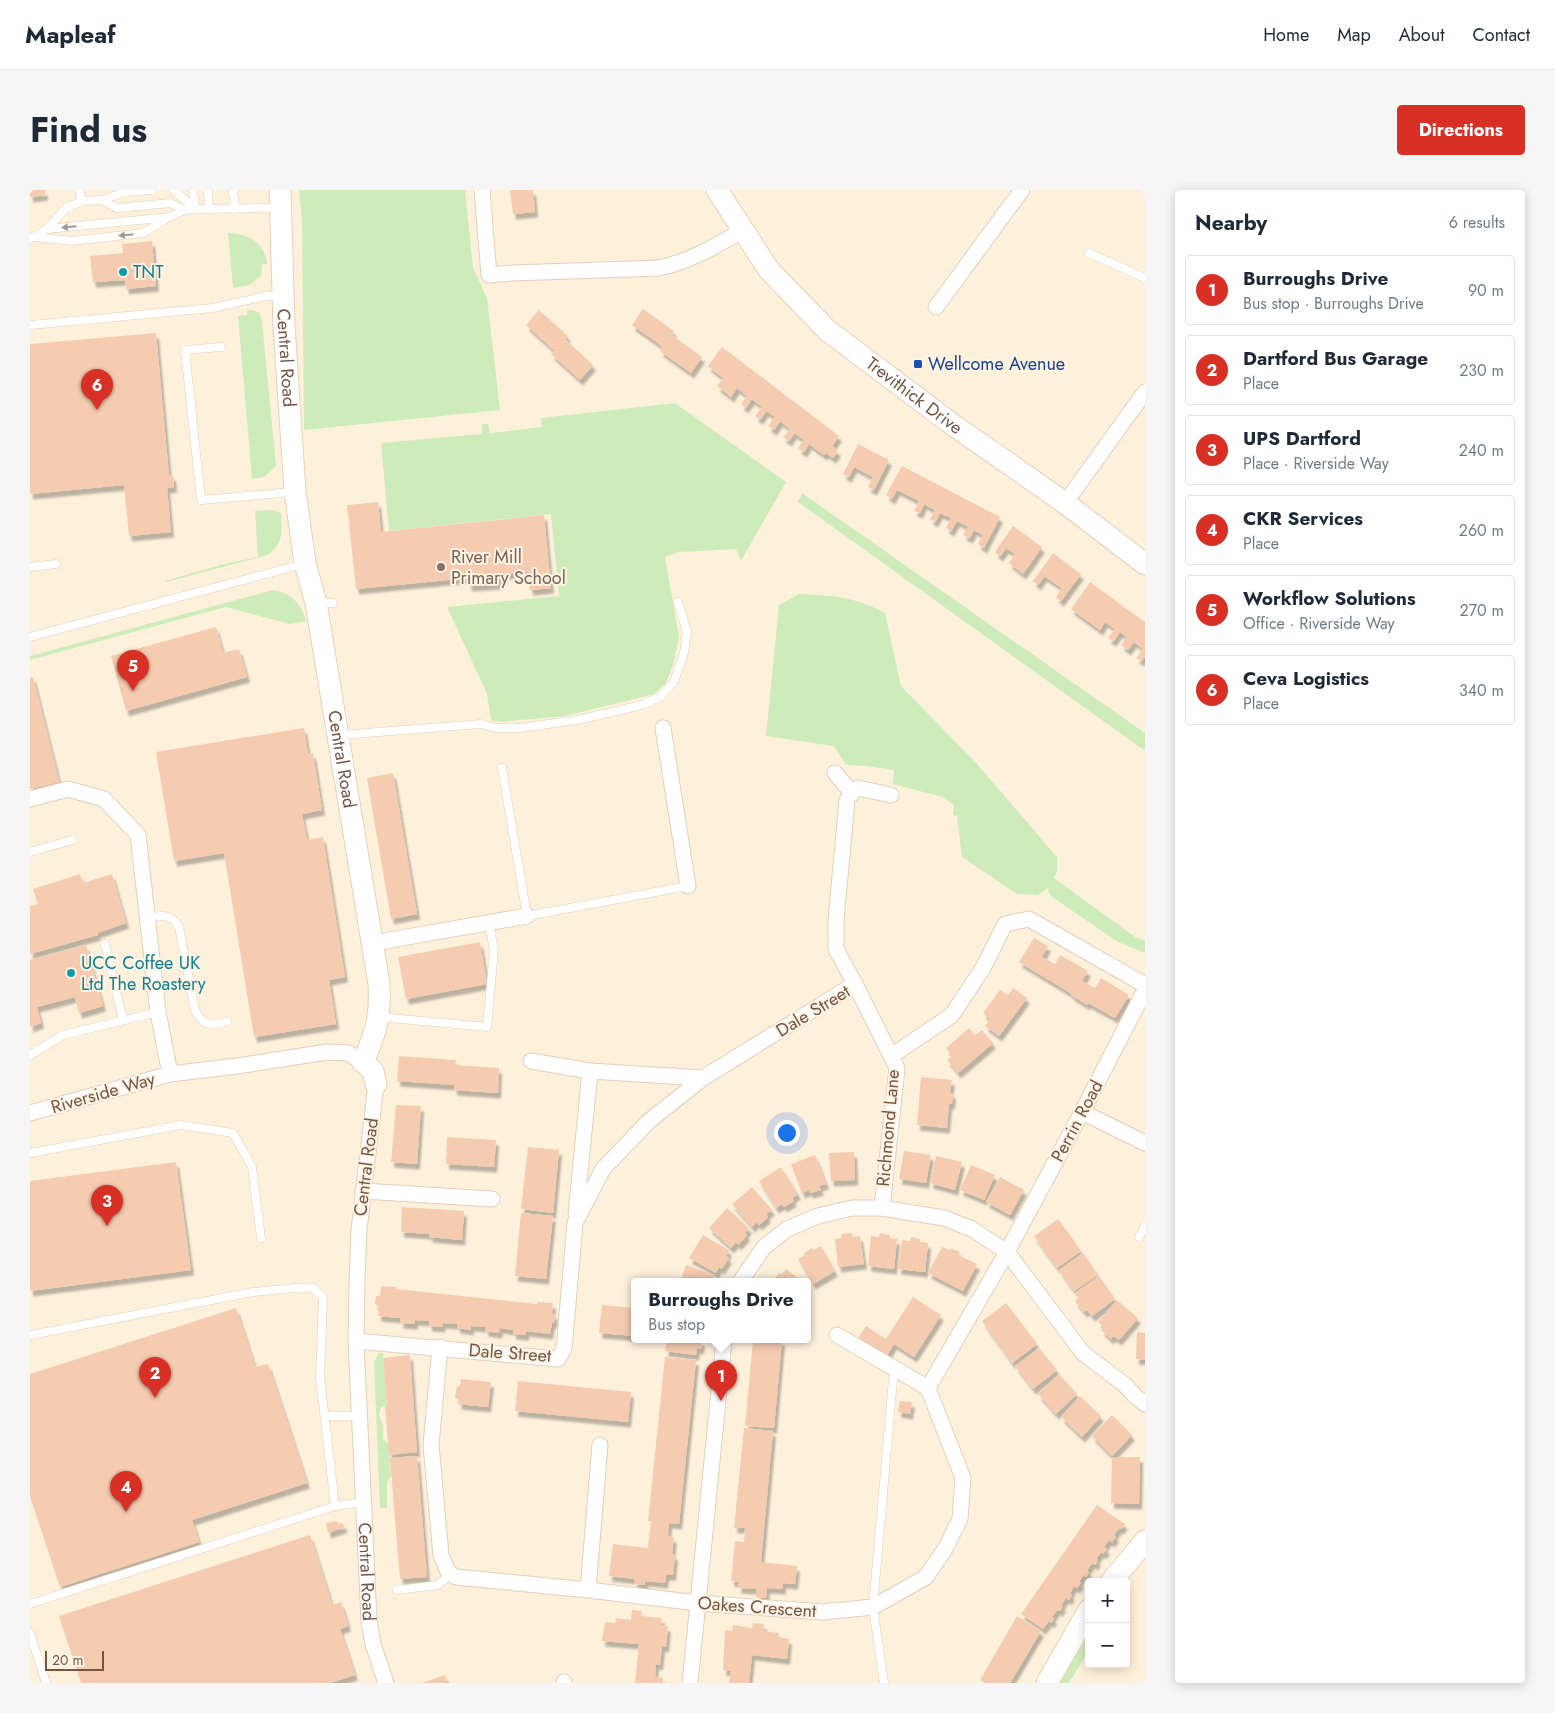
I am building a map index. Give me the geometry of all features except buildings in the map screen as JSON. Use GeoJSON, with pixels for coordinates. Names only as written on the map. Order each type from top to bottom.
{"type":"FeatureCollection","features":[{"type":"Feature","properties":{"kind":"street"},"geometry":{"type":"LineString","coordinates":[[482,190],[490,275],[658,268],[701,254],[743,230]]}},
{"type":"Feature","properties":{"kind":"street","name":"Trevithick Drive"},"geometry":{"type":"LineString","coordinates":[[717,190],[769,270],[827,330],[949,422],[1065,504],[1145,564]]}},
{"type":"Feature","properties":{"kind":"street"},"geometry":{"type":"LineString","coordinates":[[936,307],[1022,190]]}},
{"type":"Feature","properties":{"kind":"street","name":"Central Road"},"geometry":{"type":"LineString","coordinates":[[280,199],[283,295],[295,492],[305,563],[325,603],[324,652],[379,984],[379,1017],[363,1062],[373,1071],[376,1084],[363,1190],[357,1269],[356,1341],[369,1621],[373,1644],[386,1683]]}},
{"type":"Feature","properties":{"kind":"street"},"geometry":{"type":"LineString","coordinates":[[1065,504],[1145,392]]}},
{"type":"Feature","properties":{"kind":"street"},"geometry":{"type":"LineString","coordinates":[[663,728],[688,886]]}},
{"type":"Feature","properties":{"kind":"street"},"geometry":{"type":"LineString","coordinates":[[835,772],[852,793]]}},
{"type":"Feature","properties":{"kind":"street"},"geometry":{"type":"LineString","coordinates":[[855,984],[836,949],[836,920],[847,800],[858,788],[891,795]]}},
{"type":"Feature","properties":{"kind":"street","name":"Riverside Way"},"geometry":{"type":"LineString","coordinates":[[30,799],[68,789],[104,799],[138,836],[158,1012],[170,1074],[30,1113]]}},
{"type":"Feature","properties":{"kind":"street"},"geometry":{"type":"LineString","coordinates":[[373,943],[527,916]]}},
{"type":"Feature","properties":{"kind":"street","name":"Richmond Lane"},"geometry":{"type":"LineString","coordinates":[[882,1208],[897,1068],[891,1056],[952,1015],[983,968],[1004,924],[1029,918],[1145,985]]}},
{"type":"Feature","properties":{"kind":"street","name":"Dale Street"},"geometry":{"type":"LineString","coordinates":[[575,1223],[603,1169],[649,1121],[703,1078],[855,984],[891,1056]]}},
{"type":"Feature","properties":{"kind":"street","name":"Perrin Road"},"geometry":{"type":"LineString","coordinates":[[1007,1252],[1145,990]]}},
{"type":"Feature","properties":{"kind":"street"},"geometry":{"type":"LineString","coordinates":[[170,1074],[328,1052],[348,1053],[363,1062]]}},
{"type":"Feature","properties":{"kind":"street"},"geometry":{"type":"LineString","coordinates":[[531,1061],[590,1071],[703,1078]]}},
{"type":"Feature","properties":{"kind":"street","name":"Dale Street"},"geometry":{"type":"LineString","coordinates":[[356,1341],[558,1359],[565,1344],[590,1071]]}},
{"type":"Feature","properties":{"kind":"street"},"geometry":{"type":"LineString","coordinates":[[1082,1112],[1145,1143]]}},
{"type":"Feature","properties":{"kind":"street"},"geometry":{"type":"LineString","coordinates":[[363,1190],[492,1199]]}},
{"type":"Feature","properties":{"kind":"street"},"geometry":{"type":"LineString","coordinates":[[743,1278],[764,1247],[787,1229],[818,1216],[852,1208],[882,1208],[944,1218],[972,1229],[1007,1252],[1083,1354],[1128,1387],[1134,1396],[1145,1404]]}},
{"type":"Feature","properties":{"kind":"street"},"geometry":{"type":"LineString","coordinates":[[837,1335],[928,1388],[1007,1252]]}},
{"type":"Feature","properties":{"kind":"street"},"geometry":{"type":"LineString","coordinates":[[690,1683],[724,1343]]}},
{"type":"Feature","properties":{"kind":"street"},"geometry":{"type":"LineString","coordinates":[[440,1347],[431,1445],[441,1555],[443,1564],[451,1574]]}},
{"type":"Feature","properties":{"kind":"street"},"geometry":{"type":"LineString","coordinates":[[1128,1387],[1145,1391]]}},
{"type":"Feature","properties":{"kind":"street","name":"Oakes Crescent"},"geometry":{"type":"LineString","coordinates":[[451,1574],[464,1579],[588,1590],[698,1603],[823,1612],[873,1607],[926,1577],[945,1549],[960,1519],[963,1478],[928,1388]]}},
{"type":"Feature","properties":{"kind":"street"},"geometry":{"type":"LineString","coordinates":[[588,1590],[600,1445]]}},
{"type":"Feature","properties":{"kind":"street"},"geometry":{"type":"LineString","coordinates":[[1115,1578],[1145,1541]]}},
{"type":"Feature","properties":{"kind":"street"},"geometry":{"type":"LineString","coordinates":[[1047,1683],[1085,1614]]}},
{"type":"Feature","properties":{"kind":"lane"},"geometry":{"type":"LineString","coordinates":[[79,190],[82,201]]}},
{"type":"Feature","properties":{"kind":"lane"},"geometry":{"type":"LineString","coordinates":[[32,238],[47,229],[66,208],[82,201],[102,200],[125,192],[152,190]]}},
{"type":"Feature","properties":{"kind":"lane"},"geometry":{"type":"LineString","coordinates":[[174,190],[195,209]]}},
{"type":"Feature","properties":{"kind":"lane"},"geometry":{"type":"LineString","coordinates":[[193,190],[195,209]]}},
{"type":"Feature","properties":{"kind":"lane"},"geometry":{"type":"LineString","coordinates":[[208,190],[209,209]]}},
{"type":"Feature","properties":{"kind":"lane"},"geometry":{"type":"LineString","coordinates":[[233,190],[235,209]]}},
{"type":"Feature","properties":{"kind":"lane"},"geometry":{"type":"LineString","coordinates":[[32,238],[72,241],[142,233],[185,210],[235,209],[280,199]]}},
{"type":"Feature","properties":{"kind":"lane"},"geometry":{"type":"LineString","coordinates":[[102,200],[117,208],[170,203],[185,210]]}},
{"type":"Feature","properties":{"kind":"lane"},"geometry":{"type":"LineString","coordinates":[[47,229],[170,217]]}},
{"type":"Feature","properties":{"kind":"lane"},"geometry":{"type":"LineString","coordinates":[[1089,253],[1145,278]]}},
{"type":"Feature","properties":{"kind":"lane"},"geometry":{"type":"LineString","coordinates":[[30,325],[213,308],[266,296],[283,295]]}},
{"type":"Feature","properties":{"kind":"lane"},"geometry":{"type":"LineString","coordinates":[[221,347],[185,350],[201,500],[295,492]]}},
{"type":"Feature","properties":{"kind":"lane"},"geometry":{"type":"LineString","coordinates":[[30,637],[305,563]]}},
{"type":"Feature","properties":{"kind":"lane"},"geometry":{"type":"LineString","coordinates":[[30,567],[56,564]]}},
{"type":"Feature","properties":{"kind":"lane"},"geometry":{"type":"LineString","coordinates":[[338,736],[481,724],[496,728],[519,728],[577,720],[642,705],[660,697],[674,682],[684,653],[687,632],[678,602]]}},
{"type":"Feature","properties":{"kind":"lane"},"geometry":{"type":"LineString","coordinates":[[502,768],[527,916],[688,886]]}},
{"type":"Feature","properties":{"kind":"lane"},"geometry":{"type":"LineString","coordinates":[[30,852],[72,840]]}},
{"type":"Feature","properties":{"kind":"lane"},"geometry":{"type":"LineString","coordinates":[[147,918],[166,915],[172,918],[179,927],[195,1011],[200,1020],[206,1024],[214,1025],[227,1022]]}},
{"type":"Feature","properties":{"kind":"lane"},"geometry":{"type":"LineString","coordinates":[[379,1017],[487,1027],[494,950],[489,923]]}},
{"type":"Feature","properties":{"kind":"lane"},"geometry":{"type":"LineString","coordinates":[[105,944],[123,1020]]}},
{"type":"Feature","properties":{"kind":"lane"},"geometry":{"type":"LineString","coordinates":[[30,1056],[63,1035],[158,1012]]}},
{"type":"Feature","properties":{"kind":"lane"},"geometry":{"type":"LineString","coordinates":[[30,1153],[181,1125],[233,1133],[252,1168],[261,1238]]}},
{"type":"Feature","properties":{"kind":"lane"},"geometry":{"type":"LineString","coordinates":[[1139,1237],[1145,1226]]}},
{"type":"Feature","properties":{"kind":"lane"},"geometry":{"type":"LineString","coordinates":[[30,1335],[253,1292],[313,1288],[323,1297],[320,1377],[335,1506]]}},
{"type":"Feature","properties":{"kind":"lane"},"geometry":{"type":"LineString","coordinates":[[884,1683],[873,1607],[894,1368]]}},
{"type":"Feature","properties":{"kind":"lane"},"geometry":{"type":"LineString","coordinates":[[325,1416],[359,1416]]}},
{"type":"Feature","properties":{"kind":"lane"},"geometry":{"type":"LineString","coordinates":[[30,1604],[335,1506],[363,1502]]}},
{"type":"Feature","properties":{"kind":"lane"},"geometry":{"type":"LineString","coordinates":[[397,1590],[438,1585],[451,1574]]}},
{"type":"Feature","properties":{"kind":"lane"},"geometry":{"type":"LineString","coordinates":[[30,1633],[46,1683]]}},
{"type":"Feature","properties":{"kind":"green space"},"geometry":{"type":"Polygon","coordinates":[[[299,190],[465,190],[473,268],[487,298],[500,410],[304,430],[302,223],[299,190]]]}},
{"type":"Feature","properties":{"kind":"green space"},"geometry":{"type":"Polygon","coordinates":[[[228,233],[248,237],[259,245],[266,257],[267,264],[262,264],[261,276],[250,285],[233,288],[228,233]]]}},
{"type":"Feature","properties":{"kind":"green space"},"geometry":{"type":"Polygon","coordinates":[[[247,310],[260,313],[262,321],[276,466],[264,477],[252,479],[238,316],[247,315],[247,310]]]}},
{"type":"Feature","properties":{"kind":"green space"},"geometry":{"type":"Polygon","coordinates":[[[675,403],[786,482],[741,561],[736,549],[679,552],[665,557],[679,637],[673,665],[666,683],[654,694],[565,716],[501,722],[491,720],[487,694],[447,607],[559,596],[551,514],[389,531],[381,443],[482,434],[482,424],[488,424],[490,433],[542,427],[541,418],[675,403]]]}},
{"type":"Feature","properties":{"kind":"green space"},"geometry":{"type":"Polygon","coordinates":[[[802,493],[1145,733],[1145,751],[798,502],[802,493]]]}},
{"type":"Feature","properties":{"kind":"green space"},"geometry":{"type":"Polygon","coordinates":[[[273,510],[281,513],[282,531],[277,546],[268,555],[165,581],[224,564],[258,557],[255,511],[273,510]]]}},
{"type":"Feature","properties":{"kind":"green space"},"geometry":{"type":"Polygon","coordinates":[[[273,590],[290,596],[298,604],[307,621],[290,624],[226,607],[30,660],[30,656],[273,590]]]}},
{"type":"Feature","properties":{"kind":"green space"},"geometry":{"type":"Polygon","coordinates":[[[799,594],[822,595],[854,600],[885,613],[901,686],[977,764],[1057,857],[1057,871],[1054,878],[1135,937],[1145,941],[1145,953],[1118,942],[1052,897],[1048,891],[1049,887],[1038,895],[1017,894],[962,857],[957,816],[953,815],[954,805],[942,797],[893,784],[894,770],[846,765],[834,746],[766,736],[779,605],[799,594]]]}},
{"type":"Feature","properties":{"kind":"green space"},"geometry":{"type":"Polygon","coordinates":[[[379,1353],[383,1353],[387,1406],[381,1407],[379,1415],[383,1426],[383,1439],[389,1444],[391,1477],[387,1482],[387,1508],[380,1508],[374,1362],[379,1353]]]}},
{"type":"Feature","properties":{"kind":"green space"},"geometry":{"type":"Polygon","coordinates":[[[1085,1642],[1085,1657],[1069,1683],[1059,1683],[1085,1642]]]}},
{"type":"Feature","properties":{"kind":"place","name":"TNT"},"geometry":{"type":"Point","coordinates":[123,272]}},
{"type":"Feature","properties":{"kind":"place","name":"Wellcome Avenue"},"geometry":{"type":"Point","coordinates":[918,364]}},
{"type":"Feature","properties":{"kind":"place","name":"Ceva Logistics"},"geometry":{"type":"Point","coordinates":[97,410]}},
{"type":"Feature","properties":{"kind":"place","name":"River Mill Primary School"},"geometry":{"type":"Point","coordinates":[441,567]}},
{"type":"Feature","properties":{"kind":"place","name":"Workflow Solutions"},"geometry":{"type":"Point","coordinates":[133,691]}},
{"type":"Feature","properties":{"kind":"place","name":"UCC Coffee UK Ltd The Roastery"},"geometry":{"type":"Point","coordinates":[71,973]}},
{"type":"Feature","properties":{"kind":"place","name":"UPS Dartford"},"geometry":{"type":"Point","coordinates":[107,1226]}},
{"type":"Feature","properties":{"kind":"place","name":"Dartford Bus Garage"},"geometry":{"type":"Point","coordinates":[155,1398]}},
{"type":"Feature","properties":{"kind":"place","name":"Burroughs Drive"},"geometry":{"type":"Point","coordinates":[721,1401]}},
{"type":"Feature","properties":{"kind":"place","name":"CKR Services"},"geometry":{"type":"Point","coordinates":[126,1512]}}]}
